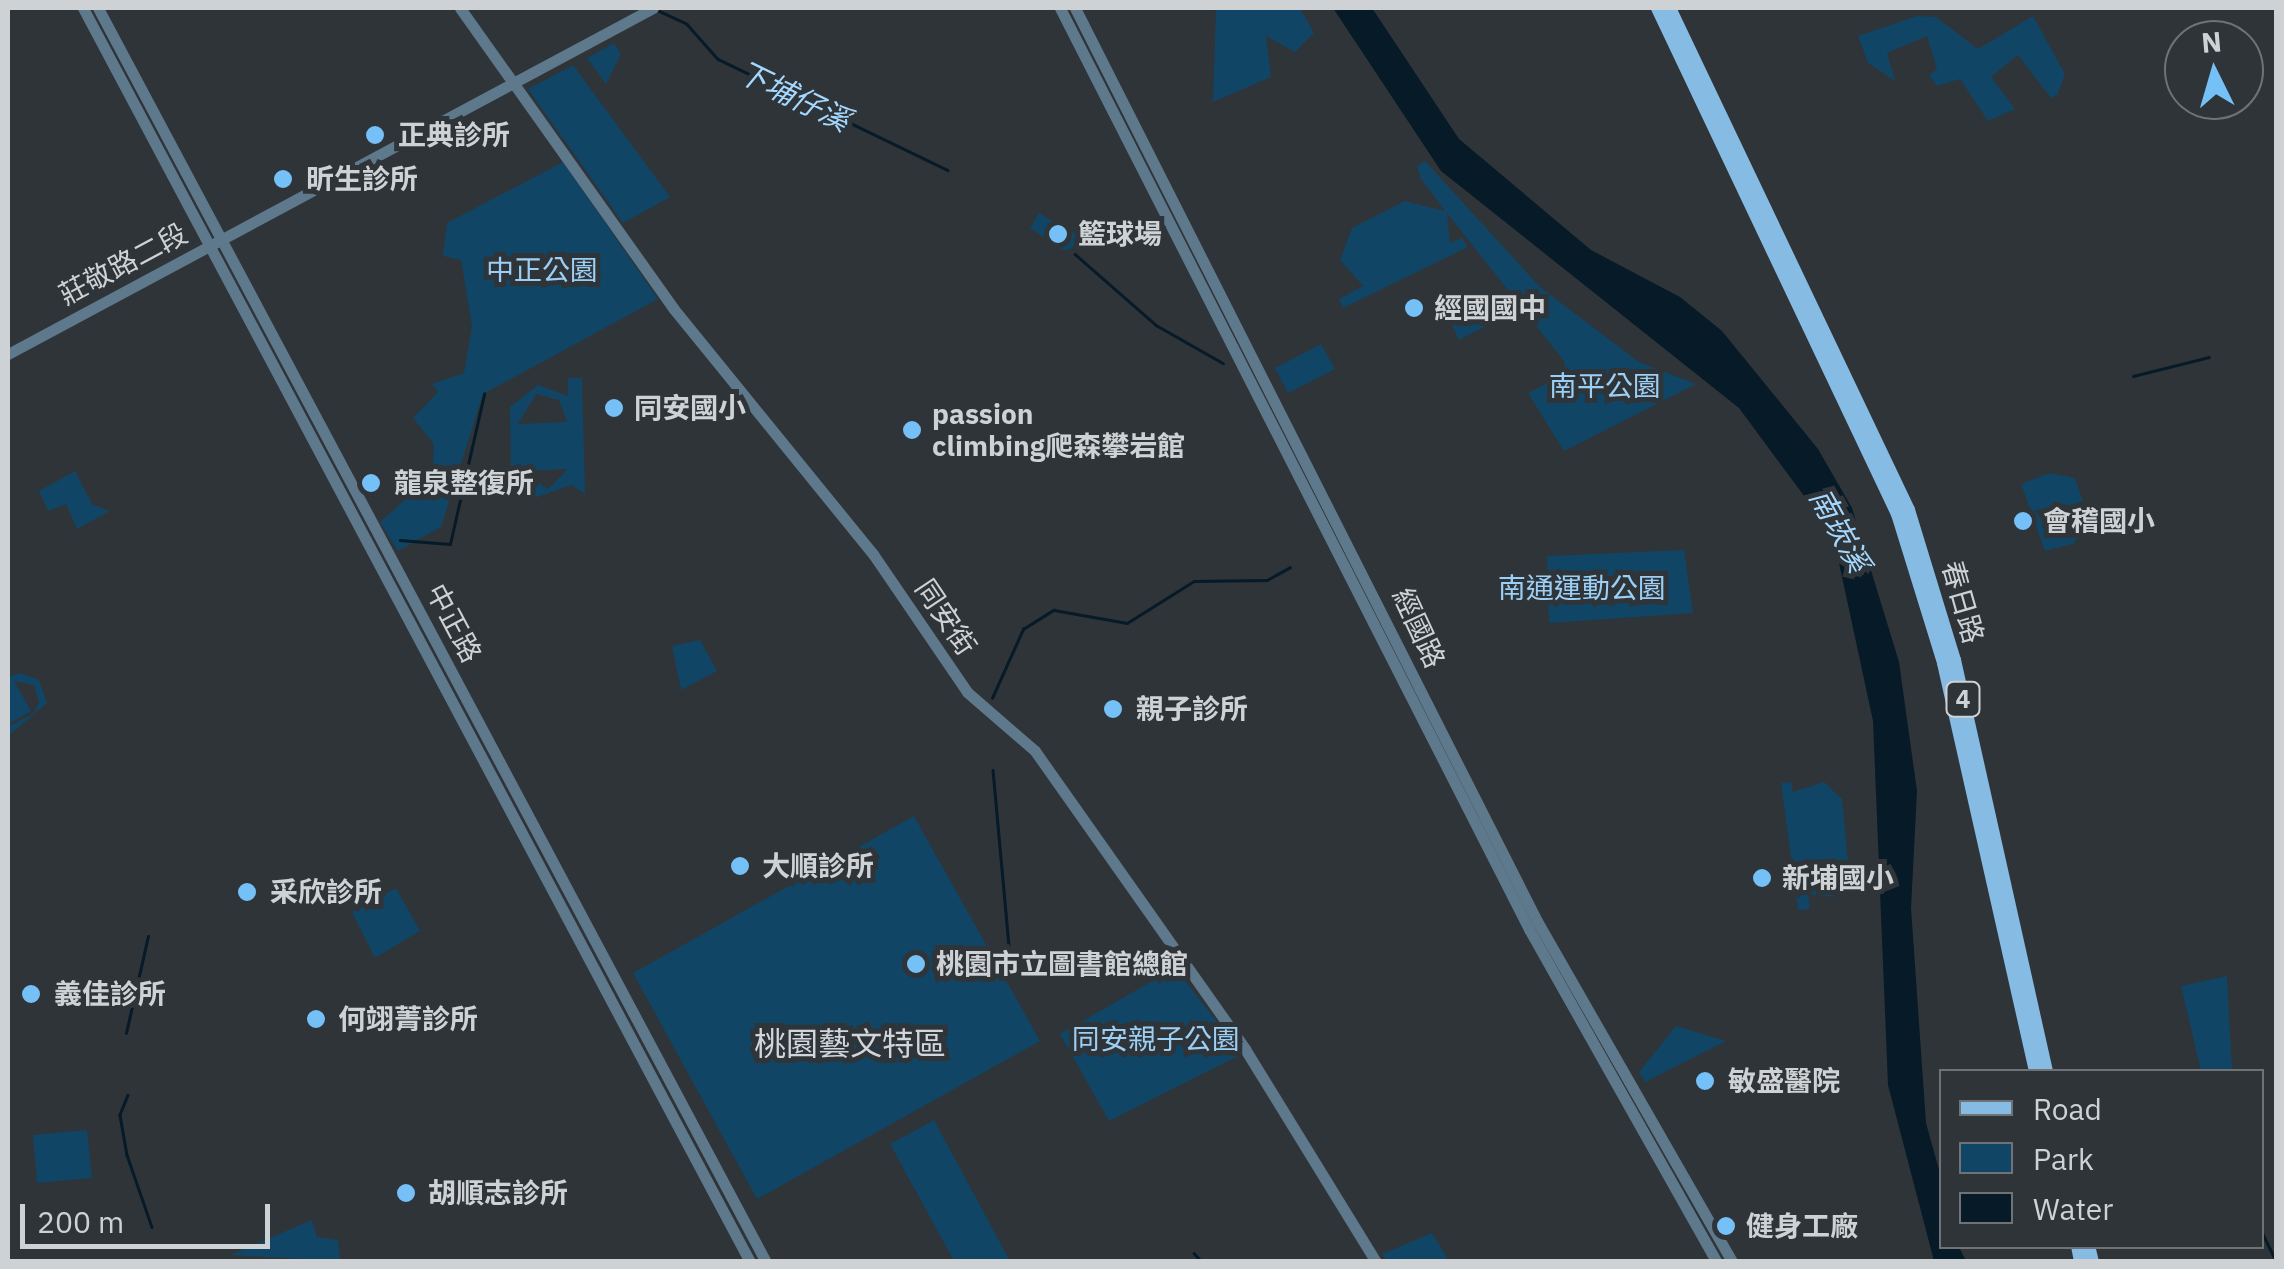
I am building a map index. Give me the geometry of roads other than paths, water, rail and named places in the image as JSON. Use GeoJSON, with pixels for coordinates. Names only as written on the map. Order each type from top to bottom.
{"type":"FeatureCollection","features":[{"type":"Feature","properties":{"kind":"main road","name":"4"},"geometry":{"type":"LineString","coordinates":[[1658,8],[1786,263]]}},
{"type":"Feature","properties":{"kind":"main road","name":"4"},"geometry":{"type":"LineString","coordinates":[[1670,8],[1796,284]]}},
{"type":"Feature","properties":{"kind":"main road","name":"春日路"},"geometry":{"type":"LineString","coordinates":[[1796,284],[1918,574],[2035,1069]]}},
{"type":"Feature","properties":{"kind":"main road","name":"春日路"},"geometry":{"type":"LineString","coordinates":[[1796,284],[1894,476],[1932,581],[2045,1069]]}},
{"type":"Feature","properties":{"kind":"street","name":"中正路"},"geometry":{"type":"LineString","coordinates":[[83,8],[750,1262]]}},
{"type":"Feature","properties":{"kind":"street","name":"中正路"},"geometry":{"type":"LineString","coordinates":[[98,8],[766,1262]]}},
{"type":"Feature","properties":{"kind":"street","name":"同安街"},"geometry":{"type":"LineString","coordinates":[[460,8],[673,308],[873,554],[967,692],[1036,752],[1245,1049],[1376,1262]]}},
{"type":"Feature","properties":{"kind":"street","name":"莊敬路二段"},"geometry":{"type":"LineString","coordinates":[[8,354],[654,8]]}},
{"type":"Feature","properties":{"kind":"street","name":"經國路"},"geometry":{"type":"LineString","coordinates":[[1060,8],[1529,929],[1716,1262]]}},
{"type":"Feature","properties":{"kind":"street","name":"經國路"},"geometry":{"type":"LineString","coordinates":[[1076,8],[1537,921],[1732,1262]]}},
{"type":"Feature","properties":{"kind":"water","name":"南崁溪"},"geometry":{"type":"Polygon","coordinates":[[[1333,8],[1372,8],[1459,139],[1591,250],[1680,297],[1722,331],[1818,449],[1852,508],[1899,662],[1917,791],[1911,908],[1926,1123],[1939,1170],[1939,1249],[1960,1249],[1966,1261],[1934,1261],[1888,1085],[1873,721],[1833,535],[1739,408],[1441,171],[1333,8]]]}},
{"type":"Feature","properties":{"kind":"waterway","name":"下埔仔溪"},"geometry":{"type":"LineString","coordinates":[[655,9],[687,24],[718,59],[948,170]]}},
{"type":"Feature","properties":{"kind":"waterway","name":"下埔仔溪"},"geometry":{"type":"LineString","coordinates":[[1075,254],[1156,325],[1223,363]]}},
{"type":"Feature","properties":{"kind":"waterway"},"geometry":{"type":"LineString","coordinates":[[2133,376],[2209,357]]}},
{"type":"Feature","properties":{"kind":"waterway"},"geometry":{"type":"LineString","coordinates":[[400,540],[450,544],[484,394]]}},
{"type":"Feature","properties":{"kind":"waterway","name":"下埔仔溪"},"geometry":{"type":"LineString","coordinates":[[992,698],[1023,629],[1054,610],[1127,623],[1194,581],[1267,580],[1290,567]]}},
{"type":"Feature","properties":{"kind":"waterway","name":"下埔仔溪"},"geometry":{"type":"LineString","coordinates":[[993,770],[1009,945]]}},
{"type":"Feature","properties":{"kind":"waterway"},"geometry":{"type":"LineString","coordinates":[[126,1033],[148,936]]}},
{"type":"Feature","properties":{"kind":"waterway"},"geometry":{"type":"LineString","coordinates":[[128,1095],[120,1115],[127,1155],[152,1227]]}},
{"type":"Feature","properties":{"kind":"waterway"},"geometry":{"type":"LineString","coordinates":[[2264,1236],[2276,1261]]}},
{"type":"Feature","properties":{"kind":"waterway","name":"下埔仔溪"},"geometry":{"type":"LineString","coordinates":[[1194,1253],[1202,1262]]}},
{"type":"Feature","properties":{"kind":"place","name":"正典診所"},"geometry":{"type":"Point","coordinates":[375,135]}},
{"type":"Feature","properties":{"kind":"place","name":"昕生診所"},"geometry":{"type":"Point","coordinates":[283,179]}},
{"type":"Feature","properties":{"kind":"place","name":"籃球場"},"geometry":{"type":"Point","coordinates":[1058,234]}},
{"type":"Feature","properties":{"kind":"place","name":"經國國中"},"geometry":{"type":"Point","coordinates":[1414,308]}},
{"type":"Feature","properties":{"kind":"place","name":"同安國小"},"geometry":{"type":"Point","coordinates":[614,408]}},
{"type":"Feature","properties":{"kind":"place","name":"passion climbing爬森攀岩館"},"geometry":{"type":"Point","coordinates":[912,430]}},
{"type":"Feature","properties":{"kind":"place","name":"龍泉整復所"},"geometry":{"type":"Point","coordinates":[371,483]}},
{"type":"Feature","properties":{"kind":"place","name":"會稽國小"},"geometry":{"type":"Point","coordinates":[2023,521]}},
{"type":"Feature","properties":{"kind":"place","name":"親子診所"},"geometry":{"type":"Point","coordinates":[1113,709]}},
{"type":"Feature","properties":{"kind":"place","name":"大順診所"},"geometry":{"type":"Point","coordinates":[740,866]}},
{"type":"Feature","properties":{"kind":"place","name":"新埔國小"},"geometry":{"type":"Point","coordinates":[1762,878]}},
{"type":"Feature","properties":{"kind":"place","name":"采欣診所"},"geometry":{"type":"Point","coordinates":[247,892]}},
{"type":"Feature","properties":{"kind":"place","name":"桃園市立圖書館總館"},"geometry":{"type":"Point","coordinates":[916,964]}},
{"type":"Feature","properties":{"kind":"place","name":"義佳診所"},"geometry":{"type":"Point","coordinates":[31,994]}},
{"type":"Feature","properties":{"kind":"place","name":"何翊菁診所"},"geometry":{"type":"Point","coordinates":[316,1019]}},
{"type":"Feature","properties":{"kind":"place","name":"敏盛醫院"},"geometry":{"type":"Point","coordinates":[1705,1081]}},
{"type":"Feature","properties":{"kind":"place","name":"胡順志診所"},"geometry":{"type":"Point","coordinates":[406,1193]}},
{"type":"Feature","properties":{"kind":"place","name":"健身工廠"},"geometry":{"type":"Point","coordinates":[1726,1226]}},
{"type":"Feature","properties":{"kind":"district","name":"桃園藝文特區"},"geometry":{"type":"Point","coordinates":[850,1043]}},
{"type":"Feature","properties":{"kind":"park label","name":"中正公園"},"geometry":{"type":"Point","coordinates":[542,270]}},
{"type":"Feature","properties":{"kind":"park label","name":"南平公園"},"geometry":{"type":"Point","coordinates":[1605,386]}},
{"type":"Feature","properties":{"kind":"park label","name":"南通運動公園"},"geometry":{"type":"Point","coordinates":[1582,588]}},
{"type":"Feature","properties":{"kind":"park label","name":"同安親子公園"},"geometry":{"type":"Point","coordinates":[1156,1039]}}]}
